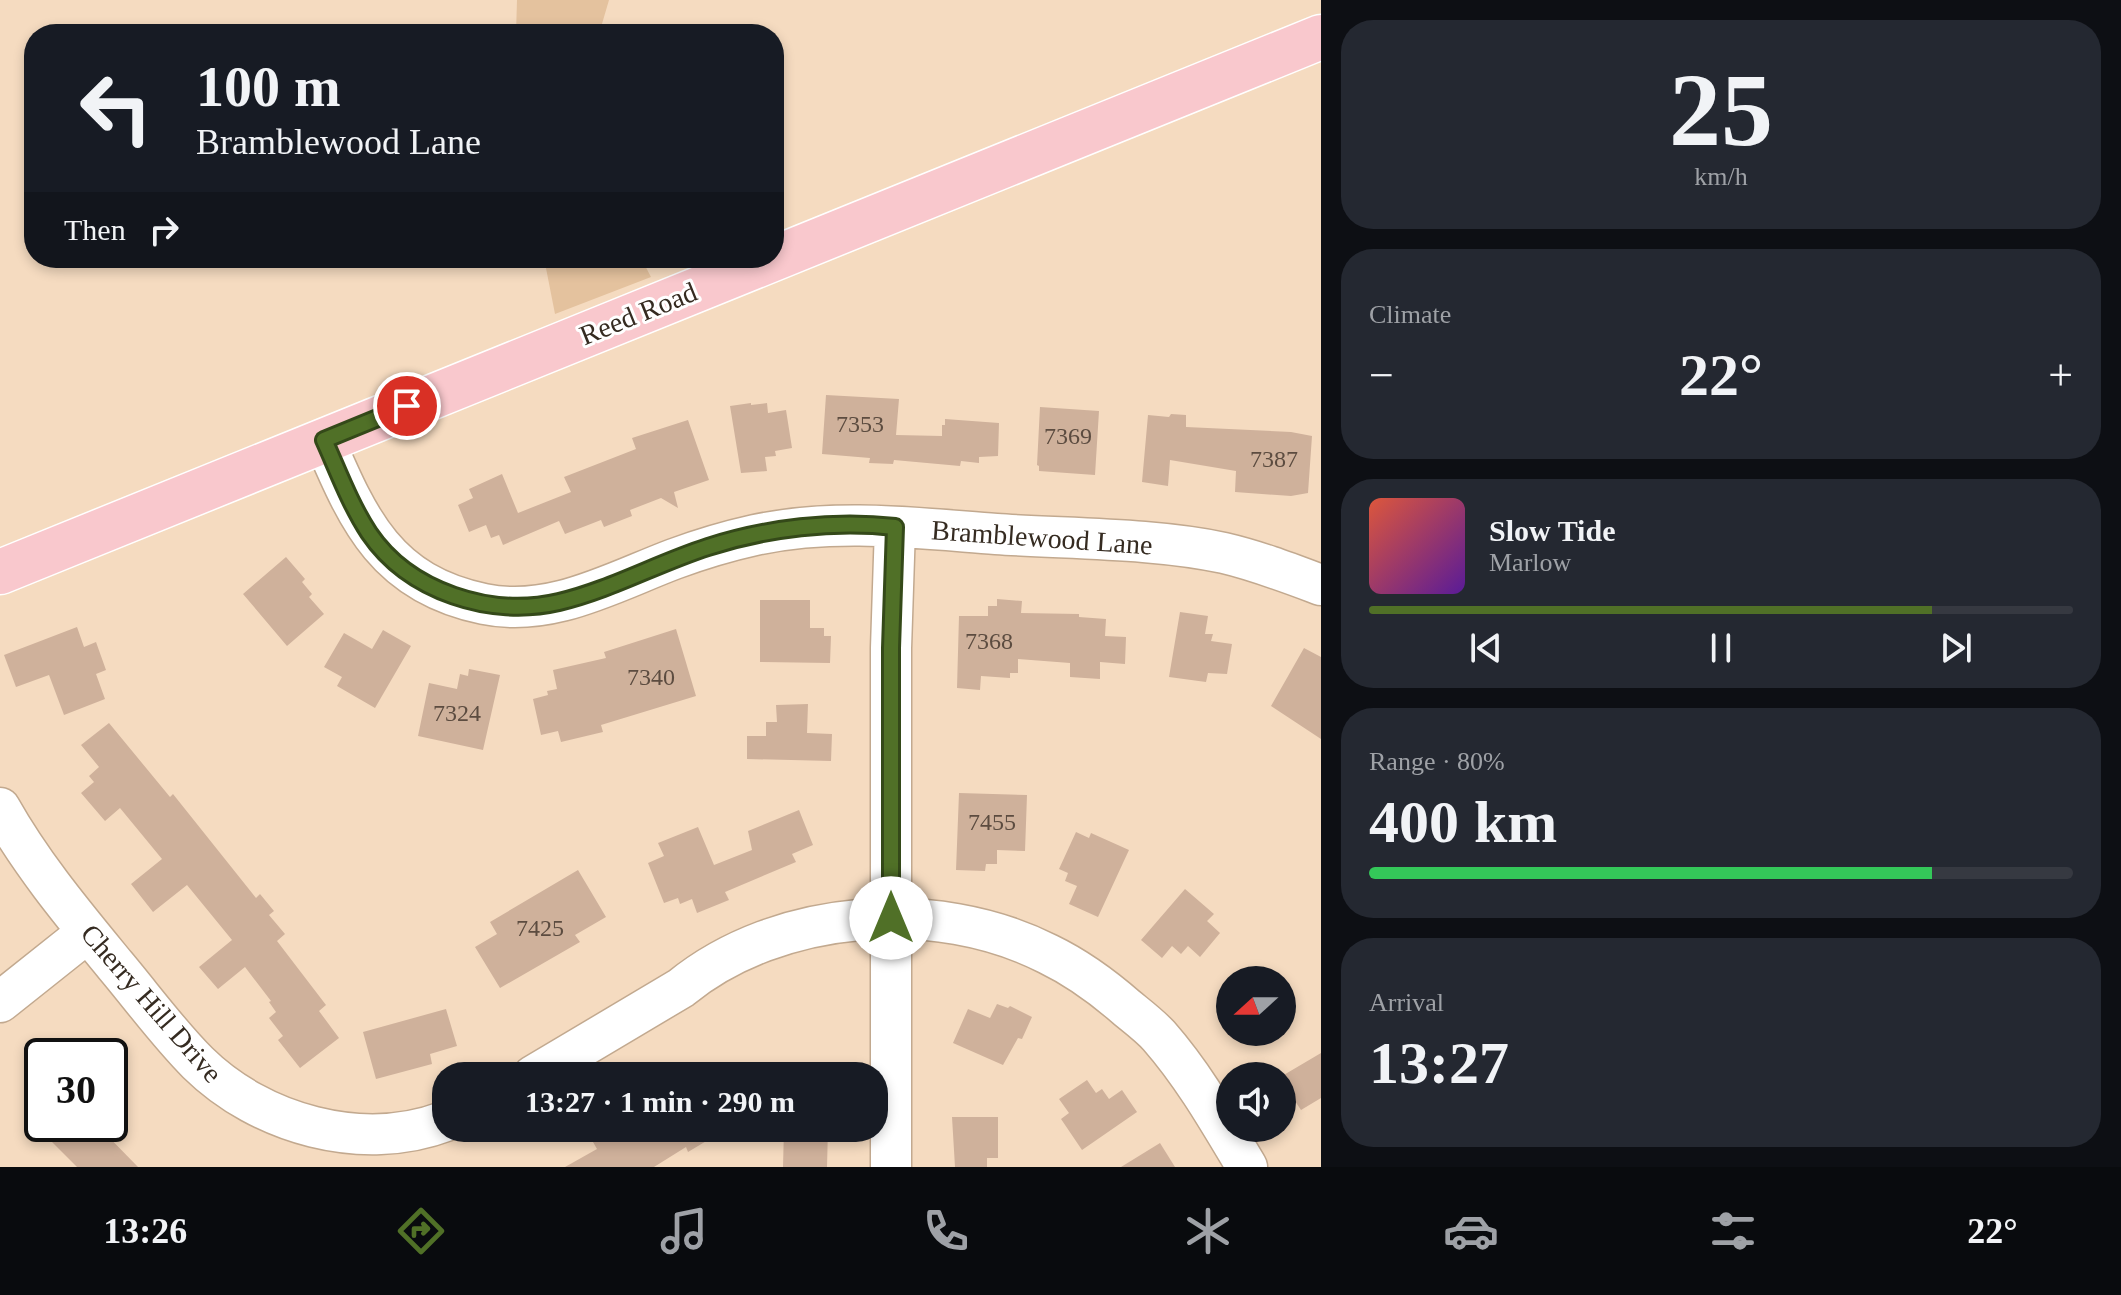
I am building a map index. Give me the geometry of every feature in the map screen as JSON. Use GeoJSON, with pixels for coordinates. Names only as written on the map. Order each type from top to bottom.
{"type":"FeatureCollection","features":[{"type":"Feature","properties":{"kind":"main road","name":"Reed Road"},"geometry":{"type":"LineString","coordinates":[[784,254],[1321,37]]}},
{"type":"Feature","properties":{"kind":"main road","name":"Reed Road"},"geometry":{"type":"LineString","coordinates":[[0,572],[750,268]]}},
{"type":"Feature","properties":{"kind":"street","name":"Bramblewood Lane"},"geometry":{"type":"LineString","coordinates":[[324,440],[347,494],[365,526],[389,555],[428,584],[486,605],[510,607],[560,602],[687,554],[760,534],[833,525],[1185,547],[1257,561],[1321,585]]}},
{"type":"Feature","properties":{"kind":"street"},"geometry":{"type":"LineString","coordinates":[[891,1167],[891,648],[895,527]]}},
{"type":"Feature","properties":{"kind":"street","name":"Cherry Hill Drive"},"geometry":{"type":"LineString","coordinates":[[0,808],[23,848],[88,932],[197,1062],[225,1086],[268,1112],[315,1128],[389,1133],[432,1124]]}},
{"type":"Feature","properties":{"kind":"street"},"geometry":{"type":"LineString","coordinates":[[557,1062],[681,988],[702,970],[758,943],[817,926],[891,918],[952,923],[999,935],[1046,953],[1101,985],[1158,1035],[1204,1096],[1247,1167]]}},
{"type":"Feature","properties":{"kind":"street"},"geometry":{"type":"LineString","coordinates":[[0,1002],[88,932]]}},
{"type":"Feature","properties":{"kind":"shaded area"},"geometry":{"type":"Polygon","coordinates":[[[517,0],[609,0],[602,24],[516,24],[517,0]]]}},
{"type":"Feature","properties":{"kind":"shaded area"},"geometry":{"type":"Polygon","coordinates":[[[546,268],[646,268],[651,277],[555,314],[546,268]]]}},
{"type":"Feature","properties":{"kind":"building"},"geometry":{"type":"Polygon","coordinates":[[[826,395],[899,399],[896,435],[942,436],[945,419],[999,423],[998,456],[979,457],[979,463],[961,461],[960,466],[894,460],[893,464],[869,463],[870,458],[822,454],[826,395]]]}},
{"type":"Feature","properties":{"kind":"building"},"geometry":{"type":"Polygon","coordinates":[[[767,403],[768,413],[786,410],[792,448],[775,451],[776,456],[765,457],[767,471],[741,473],[730,406],[767,403]]]}},
{"type":"Feature","properties":{"kind":"building"},"geometry":{"type":"Polygon","coordinates":[[[1040,407],[1099,411],[1095,475],[1039,471],[1040,407]]]}},
{"type":"Feature","properties":{"kind":"building"},"geometry":{"type":"Polygon","coordinates":[[[1171,414],[1186,415],[1186,427],[1291,432],[1312,436],[1308,493],[1291,496],[1235,492],[1236,471],[1170,460],[1168,486],[1142,482],[1148,415],[1169,417],[1171,414]]]}},
{"type":"Feature","properties":{"kind":"building"},"geometry":{"type":"Polygon","coordinates":[[[688,420],[709,480],[674,492],[678,508],[661,498],[630,510],[632,516],[604,527],[601,520],[565,534],[559,521],[503,545],[499,535],[491,538],[486,525],[469,532],[458,505],[473,498],[469,489],[502,474],[518,513],[571,492],[564,477],[636,449],[632,438],[688,420]]]}},
{"type":"Feature","properties":{"kind":"building"},"geometry":{"type":"Polygon","coordinates":[[[286,557],[305,579],[302,582],[312,594],[309,597],[324,614],[287,646],[243,594],[286,557]]]}},
{"type":"Feature","properties":{"kind":"building"},"geometry":{"type":"Polygon","coordinates":[[[997,599],[1022,601],[1021,613],[1079,614],[1079,617],[1106,619],[1105,636],[1126,637],[1125,664],[1100,662],[1100,679],[1070,677],[1070,663],[1018,659],[1018,673],[1010,673],[1010,678],[981,676],[980,690],[957,688],[959,616],[988,616],[988,606],[997,606],[997,599]]]}},
{"type":"Feature","properties":{"kind":"building"},"geometry":{"type":"Polygon","coordinates":[[[760,600],[810,600],[810,628],[824,628],[824,636],[831,636],[830,663],[760,662],[760,600]]]}},
{"type":"Feature","properties":{"kind":"building"},"geometry":{"type":"Polygon","coordinates":[[[1180,612],[1208,616],[1205,634],[1213,634],[1211,641],[1232,644],[1227,674],[1208,673],[1206,682],[1169,677],[1180,612]]]}},
{"type":"Feature","properties":{"kind":"building"},"geometry":{"type":"Polygon","coordinates":[[[77,627],[84,647],[96,642],[106,670],[96,674],[105,699],[64,715],[49,675],[16,687],[4,655],[77,627]]]}},
{"type":"Feature","properties":{"kind":"building"},"geometry":{"type":"Polygon","coordinates":[[[676,629],[696,696],[601,725],[603,732],[561,742],[558,731],[541,735],[533,699],[557,689],[553,670],[606,658],[604,652],[676,629]]]}},
{"type":"Feature","properties":{"kind":"building"},"geometry":{"type":"Polygon","coordinates":[[[383,630],[411,646],[375,708],[337,686],[342,677],[324,667],[344,633],[372,649],[383,630]]]}},
{"type":"Feature","properties":{"kind":"building"},"geometry":{"type":"Polygon","coordinates":[[[1304,648],[1321,657],[1321,739],[1271,706],[1304,648]]]}},
{"type":"Feature","properties":{"kind":"building"},"geometry":{"type":"Polygon","coordinates":[[[469,669],[500,675],[483,750],[418,736],[429,683],[457,689],[460,674],[468,676],[469,669]]]}},
{"type":"Feature","properties":{"kind":"building"},"geometry":{"type":"Polygon","coordinates":[[[808,704],[807,733],[832,734],[831,761],[747,759],[747,736],[766,736],[766,722],[777,722],[776,705],[808,704]]]}},
{"type":"Feature","properties":{"kind":"building"},"geometry":{"type":"Polygon","coordinates":[[[109,723],[170,797],[173,794],[256,898],[260,894],[274,911],[269,915],[285,934],[277,941],[326,1005],[319,1011],[339,1038],[300,1068],[278,1040],[283,1036],[269,1018],[276,1012],[271,1001],[245,967],[218,989],[199,967],[232,940],[187,885],[153,912],[131,884],[162,859],[120,808],[105,821],[81,793],[94,782],[89,776],[99,767],[81,745],[109,723]]]}},
{"type":"Feature","properties":{"kind":"building"},"geometry":{"type":"Polygon","coordinates":[[[959,793],[1027,795],[1025,851],[997,850],[997,864],[986,864],[985,871],[956,870],[959,793]]]}},
{"type":"Feature","properties":{"kind":"building"},"geometry":{"type":"Polygon","coordinates":[[[799,810],[813,845],[792,854],[796,862],[725,892],[729,900],[697,913],[692,899],[680,904],[678,898],[664,903],[648,863],[664,856],[658,843],[698,827],[714,865],[752,850],[748,831],[799,810]]]}},
{"type":"Feature","properties":{"kind":"building"},"geometry":{"type":"Polygon","coordinates":[[[1076,832],[1089,838],[1091,833],[1129,850],[1098,917],[1069,904],[1077,886],[1065,881],[1068,873],[1059,869],[1076,832]]]}},
{"type":"Feature","properties":{"kind":"building"},"geometry":{"type":"Polygon","coordinates":[[[578,870],[606,917],[575,935],[580,942],[500,988],[475,947],[497,934],[490,922],[578,870]]]}},
{"type":"Feature","properties":{"kind":"building"},"geometry":{"type":"Polygon","coordinates":[[[1185,889],[1214,914],[1207,921],[1220,933],[1200,957],[1188,946],[1181,954],[1172,946],[1162,958],[1141,940],[1185,889]]]}},
{"type":"Feature","properties":{"kind":"building"},"geometry":{"type":"Polygon","coordinates":[[[997,1004],[1010,1006],[1032,1017],[1022,1039],[1018,1038],[1003,1065],[953,1043],[968,1009],[990,1018],[997,1004]]]}},
{"type":"Feature","properties":{"kind":"building"},"geometry":{"type":"Polygon","coordinates":[[[446,1009],[457,1046],[430,1054],[432,1064],[376,1079],[363,1032],[446,1009]]]}},
{"type":"Feature","properties":{"kind":"building"},"geometry":{"type":"Polygon","coordinates":[[[1321,1053],[1321,1098],[1301,1110],[1296,1102],[1296,1068],[1321,1053]]]}},
{"type":"Feature","properties":{"kind":"building"},"geometry":{"type":"Polygon","coordinates":[[[1087,1080],[1096,1093],[1102,1089],[1109,1099],[1122,1090],[1137,1112],[1082,1150],[1061,1119],[1069,1113],[1059,1099],[1087,1080]]]}},
{"type":"Feature","properties":{"kind":"building"},"geometry":{"type":"Polygon","coordinates":[[[952,1117],[998,1117],[998,1158],[987,1158],[987,1167],[955,1167],[952,1117]]]}},
{"type":"Feature","properties":{"kind":"building"},"geometry":{"type":"Polygon","coordinates":[[[52,1142],[114,1142],[138,1167],[77,1167],[52,1142]]]}},
{"type":"Feature","properties":{"kind":"building"},"geometry":{"type":"Polygon","coordinates":[[[593,1142],[705,1142],[688,1152],[686,1147],[654,1167],[565,1167],[597,1149],[593,1142]]]}},
{"type":"Feature","properties":{"kind":"building"},"geometry":{"type":"Polygon","coordinates":[[[784,1142],[828,1142],[827,1167],[783,1167],[784,1142]]]}},
{"type":"Feature","properties":{"kind":"building"},"geometry":{"type":"Polygon","coordinates":[[[1160,1143],[1175,1167],[1121,1167],[1160,1143]]]}},
{"type":"Feature","properties":{"kind":"route"},"geometry":{"type":"LineString","coordinates":[[407,406],[324,440],[347,494],[365,526],[389,555],[428,584],[486,605],[536,606],[560,602],[698,550],[760,534],[833,525],[895,527],[891,648],[891,918]]}}]}
